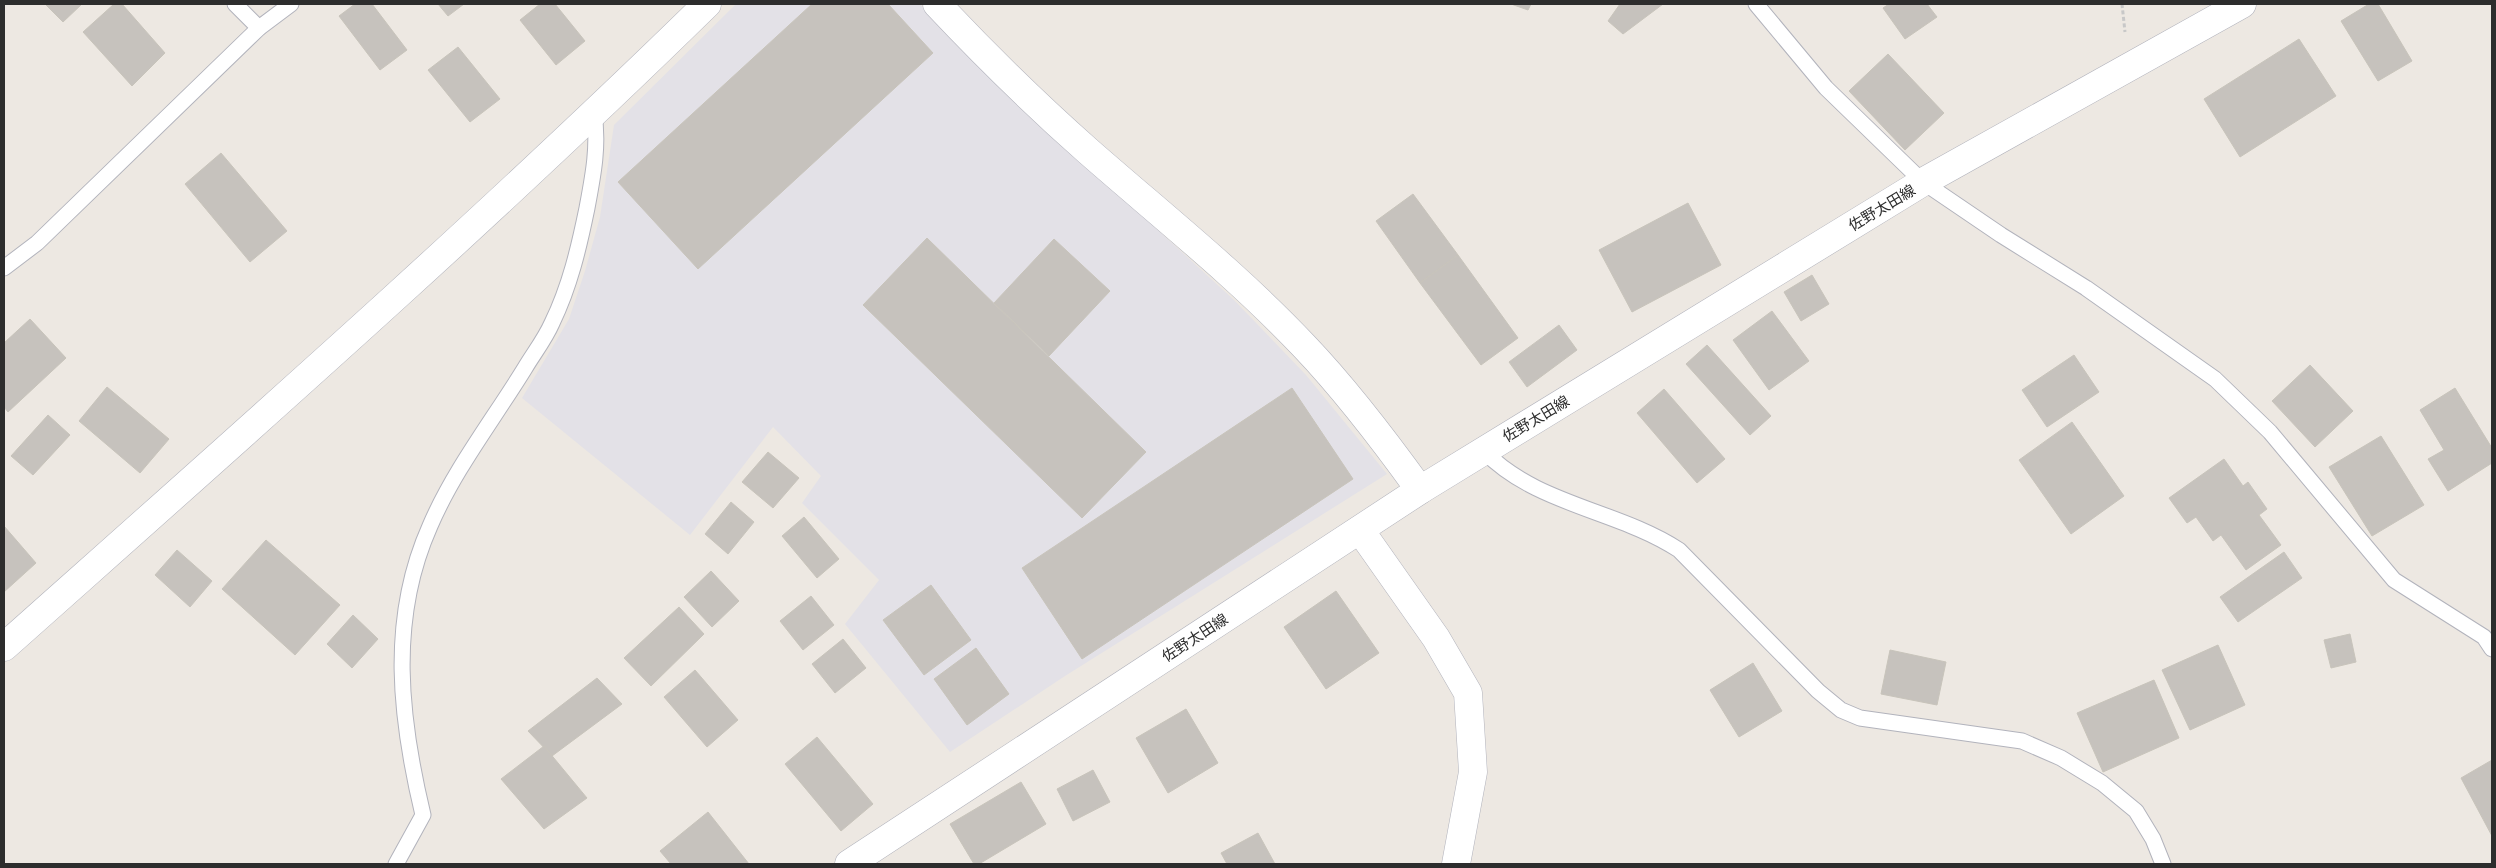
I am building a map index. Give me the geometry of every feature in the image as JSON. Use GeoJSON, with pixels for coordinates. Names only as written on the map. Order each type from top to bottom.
{"type":"FeatureCollection","features":[{"type":"Feature","properties":{"kind":"street"},"geometry":{"type":"LineString","coordinates":[[4,647],[380,311],[594,114],[707,4]]}},
{"type":"Feature","properties":{"kind":"street"},"geometry":{"type":"LineString","coordinates":[[937,4],[976,45],[1073,137],[1206,254],[1303,345],[1366,416],[1420,490]]}},
{"type":"Feature","properties":{"kind":"street","name":"佐野太田線"},"geometry":{"type":"LineString","coordinates":[[849,864],[1420,490],[1923,182],[2242,4]]}},
{"type":"Feature","properties":{"kind":"street"},"geometry":{"type":"LineString","coordinates":[[1360,530],[1436,638],[1468,693],[1473,772],[1456,864]]}},
{"type":"Feature","properties":{"kind":"lane"},"geometry":{"type":"LineString","coordinates":[[235,4],[259,28]]}},
{"type":"Feature","properties":{"kind":"lane"},"geometry":{"type":"LineString","coordinates":[[4,268],[37,243],[259,28],[291,4]]}},
{"type":"Feature","properties":{"kind":"lane"},"geometry":{"type":"LineString","coordinates":[[1756,4],[1826,88],[1923,182],[2001,235],[2086,288],[2215,379],[2270,432],[2394,580],[2484,638],[2492,649]]}},
{"type":"Feature","properties":{"kind":"lane"},"geometry":{"type":"LineString","coordinates":[[396,864],[423,815],[408,741],[401,670],[402,626],[412,583],[429,527],[462,466],[552,324],[568,286],[580,244],[598,138],[594,114]]}},
{"type":"Feature","properties":{"kind":"lane"},"geometry":{"type":"LineString","coordinates":[[1484,451],[1500,468],[1526,484],[1655,534],[1679,550],[1818,691],[1841,710],[1860,718],[2022,741],[2061,758],[2102,783],[2136,811],[2153,839],[2163,864]]}},
{"type":"Feature","properties":{"kind":"shaded area"},"geometry":{"type":"Polygon","coordinates":[[[736,4],[920,4],[975,62],[1234,300],[1306,375],[1387,474],[1065,676],[950,752],[845,624],[879,580],[802,503],[821,476],[773,427],[690,535],[522,398],[569,319],[600,217],[614,125],[736,4]]]}},
{"type":"Feature","properties":{"kind":"building"},"geometry":{"type":"Polygon","coordinates":[[[45,4],[82,4],[63,22],[45,4]]]}},
{"type":"Feature","properties":{"kind":"building"},"geometry":{"type":"Polygon","coordinates":[[[114,4],[122,4],[165,53],[132,86],[83,32],[114,4]]]}},
{"type":"Feature","properties":{"kind":"building"},"geometry":{"type":"Polygon","coordinates":[[[355,4],[372,4],[407,50],[380,70],[339,16],[355,4]]]}},
{"type":"Feature","properties":{"kind":"building"},"geometry":{"type":"Polygon","coordinates":[[[438,4],[464,4],[448,16],[438,4]]]}},
{"type":"Feature","properties":{"kind":"building"},"geometry":{"type":"Polygon","coordinates":[[[540,4],[555,4],[585,41],[556,65],[520,20],[540,4]]]}},
{"type":"Feature","properties":{"kind":"building"},"geometry":{"type":"Polygon","coordinates":[[[812,4],[888,4],[933,53],[698,269],[618,182],[812,4]]]}},
{"type":"Feature","properties":{"kind":"building"},"geometry":{"type":"Polygon","coordinates":[[[1511,4],[1531,4],[1528,10],[1511,4]]]}},
{"type":"Feature","properties":{"kind":"building"},"geometry":{"type":"Polygon","coordinates":[[[1620,4],[1663,4],[1623,34],[1608,21],[1620,4]]]}},
{"type":"Feature","properties":{"kind":"building"},"geometry":{"type":"Polygon","coordinates":[[[1889,4],[1927,4],[1937,17],[1905,39],[1883,8],[1889,4]]]}},
{"type":"Feature","properties":{"kind":"building"},"geometry":{"type":"Polygon","coordinates":[[[2369,4],[2378,4],[2412,61],[2378,81],[2341,21],[2369,4]]]}},
{"type":"Feature","properties":{"kind":"building"},"geometry":{"type":"Polygon","coordinates":[[[2299,39],[2336,96],[2240,157],[2204,99],[2299,39]]]}},
{"type":"Feature","properties":{"kind":"building"},"geometry":{"type":"Polygon","coordinates":[[[458,47],[500,99],[470,122],[428,70],[458,47]]]}},
{"type":"Feature","properties":{"kind":"building"},"geometry":{"type":"Polygon","coordinates":[[[1888,54],[1944,113],[1905,150],[1849,91],[1888,54]]]}},
{"type":"Feature","properties":{"kind":"building"},"geometry":{"type":"Polygon","coordinates":[[[221,153],[287,231],[250,262],[185,184],[221,153]]]}},
{"type":"Feature","properties":{"kind":"building"},"geometry":{"type":"Polygon","coordinates":[[[1413,194],[1458,255],[1420,283],[1376,221],[1413,194]]]}},
{"type":"Feature","properties":{"kind":"building"},"geometry":{"type":"Polygon","coordinates":[[[1688,203],[1721,265],[1632,312],[1599,250],[1688,203]]]}},
{"type":"Feature","properties":{"kind":"building"},"geometry":{"type":"Polygon","coordinates":[[[927,238],[1146,452],[1082,518],[863,305],[927,238]]]}},
{"type":"Feature","properties":{"kind":"building"},"geometry":{"type":"Polygon","coordinates":[[[1054,239],[1110,291],[1049,356],[994,303],[1054,239]]]}},
{"type":"Feature","properties":{"kind":"building"},"geometry":{"type":"Polygon","coordinates":[[[1458,255],[1518,338],[1481,365],[1420,283],[1458,255]]]}},
{"type":"Feature","properties":{"kind":"building"},"geometry":{"type":"Polygon","coordinates":[[[1812,275],[1829,304],[1801,321],[1784,292],[1812,275]]]}},
{"type":"Feature","properties":{"kind":"building"},"geometry":{"type":"Polygon","coordinates":[[[1772,311],[1809,361],[1769,390],[1733,340],[1772,311]]]}},
{"type":"Feature","properties":{"kind":"building"},"geometry":{"type":"Polygon","coordinates":[[[30,319],[66,358],[8,412],[4,407],[4,343],[30,319]]]}},
{"type":"Feature","properties":{"kind":"building"},"geometry":{"type":"Polygon","coordinates":[[[1559,325],[1577,350],[1527,387],[1509,362],[1559,325]]]}},
{"type":"Feature","properties":{"kind":"building"},"geometry":{"type":"Polygon","coordinates":[[[1707,345],[1771,416],[1750,435],[1686,364],[1707,345]]]}},
{"type":"Feature","properties":{"kind":"building"},"geometry":{"type":"Polygon","coordinates":[[[2074,355],[2099,392],[2047,427],[2022,390],[2074,355]]]}},
{"type":"Feature","properties":{"kind":"building"},"geometry":{"type":"Polygon","coordinates":[[[2310,365],[2353,411],[2315,447],[2272,401],[2310,365]]]}},
{"type":"Feature","properties":{"kind":"building"},"geometry":{"type":"Polygon","coordinates":[[[107,387],[169,439],[140,473],[79,421],[107,387]]]}},
{"type":"Feature","properties":{"kind":"building"},"geometry":{"type":"Polygon","coordinates":[[[1292,388],[1353,479],[1082,659],[1022,568],[1292,388]]]}},
{"type":"Feature","properties":{"kind":"building"},"geometry":{"type":"Polygon","coordinates":[[[2455,388],[2492,448],[2492,463],[2448,491],[2428,459],[2444,450],[2420,410],[2455,388]]]}},
{"type":"Feature","properties":{"kind":"building"},"geometry":{"type":"Polygon","coordinates":[[[1664,389],[1725,459],[1697,483],[1637,413],[1664,389]]]}},
{"type":"Feature","properties":{"kind":"building"},"geometry":{"type":"Polygon","coordinates":[[[48,415],[70,435],[33,475],[11,456],[48,415]]]}},
{"type":"Feature","properties":{"kind":"building"},"geometry":{"type":"Polygon","coordinates":[[[2072,422],[2124,496],[2071,534],[2019,460],[2072,422]]]}},
{"type":"Feature","properties":{"kind":"building"},"geometry":{"type":"Polygon","coordinates":[[[2381,436],[2424,505],[2372,536],[2329,467],[2381,436]]]}},
{"type":"Feature","properties":{"kind":"building"},"geometry":{"type":"Polygon","coordinates":[[[768,452],[799,478],[773,508],[742,482],[768,452]]]}},
{"type":"Feature","properties":{"kind":"building"},"geometry":{"type":"Polygon","coordinates":[[[2224,459],[2243,486],[2248,482],[2267,509],[2259,515],[2281,545],[2246,570],[2221,535],[2213,541],[2196,517],[2187,523],[2169,498],[2224,459]]]}},
{"type":"Feature","properties":{"kind":"building"},"geometry":{"type":"Polygon","coordinates":[[[731,502],[754,522],[728,554],[705,534],[731,502]]]}},
{"type":"Feature","properties":{"kind":"building"},"geometry":{"type":"Polygon","coordinates":[[[804,517],[839,559],[817,578],[782,536],[804,517]]]}},
{"type":"Feature","properties":{"kind":"building"},"geometry":{"type":"Polygon","coordinates":[[[4,526],[36,563],[4,592],[4,526]]]}},
{"type":"Feature","properties":{"kind":"building"},"geometry":{"type":"Polygon","coordinates":[[[266,540],[340,605],[295,655],[222,589],[266,540]]]}},
{"type":"Feature","properties":{"kind":"building"},"geometry":{"type":"Polygon","coordinates":[[[177,550],[212,581],[190,607],[155,575],[177,550]]]}},
{"type":"Feature","properties":{"kind":"building"},"geometry":{"type":"Polygon","coordinates":[[[2284,552],[2302,578],[2238,622],[2220,597],[2284,552]]]}},
{"type":"Feature","properties":{"kind":"building"},"geometry":{"type":"Polygon","coordinates":[[[711,571],[739,601],[712,627],[684,597],[711,571]]]}},
{"type":"Feature","properties":{"kind":"building"},"geometry":{"type":"Polygon","coordinates":[[[931,585],[971,640],[924,675],[883,620],[931,585]]]}},
{"type":"Feature","properties":{"kind":"building"},"geometry":{"type":"Polygon","coordinates":[[[1336,591],[1379,653],[1326,689],[1284,627],[1336,591]]]}},
{"type":"Feature","properties":{"kind":"building"},"geometry":{"type":"Polygon","coordinates":[[[811,596],[834,625],[803,650],[780,621],[811,596]]]}},
{"type":"Feature","properties":{"kind":"building"},"geometry":{"type":"Polygon","coordinates":[[[679,607],[704,634],[651,686],[624,658],[679,607]]]}},
{"type":"Feature","properties":{"kind":"building"},"geometry":{"type":"Polygon","coordinates":[[[353,615],[378,639],[352,668],[327,644],[353,615]]]}},
{"type":"Feature","properties":{"kind":"building"},"geometry":{"type":"Polygon","coordinates":[[[2350,634],[2356,662],[2331,668],[2324,640],[2350,634]]]}},
{"type":"Feature","properties":{"kind":"building"},"geometry":{"type":"Polygon","coordinates":[[[843,639],[866,668],[835,693],[812,664],[843,639]]]}},
{"type":"Feature","properties":{"kind":"building"},"geometry":{"type":"Polygon","coordinates":[[[2218,645],[2245,705],[2190,730],[2162,670],[2218,645]]]}},
{"type":"Feature","properties":{"kind":"building"},"geometry":{"type":"Polygon","coordinates":[[[976,648],[1009,694],[967,725],[934,679],[976,648]]]}},
{"type":"Feature","properties":{"kind":"building"},"geometry":{"type":"Polygon","coordinates":[[[1890,650],[1946,662],[1937,705],[1881,694],[1890,650]]]}},
{"type":"Feature","properties":{"kind":"building"},"geometry":{"type":"Polygon","coordinates":[[[1753,663],[1782,711],[1739,737],[1710,690],[1753,663]]]}},
{"type":"Feature","properties":{"kind":"building"},"geometry":{"type":"Polygon","coordinates":[[[695,670],[738,720],[707,747],[664,697],[695,670]]]}},
{"type":"Feature","properties":{"kind":"building"},"geometry":{"type":"Polygon","coordinates":[[[597,678],[622,704],[552,756],[528,731],[597,678]]]}},
{"type":"Feature","properties":{"kind":"building"},"geometry":{"type":"Polygon","coordinates":[[[2154,680],[2179,738],[2103,772],[2077,713],[2154,680]]]}},
{"type":"Feature","properties":{"kind":"building"},"geometry":{"type":"Polygon","coordinates":[[[1186,709],[1218,763],[1168,793],[1136,738],[1186,709]]]}},
{"type":"Feature","properties":{"kind":"building"},"geometry":{"type":"Polygon","coordinates":[[[817,737],[873,804],[841,831],[785,764],[817,737]]]}},
{"type":"Feature","properties":{"kind":"building"},"geometry":{"type":"Polygon","coordinates":[[[544,746],[587,798],[544,829],[501,779],[544,746]]]}},
{"type":"Feature","properties":{"kind":"building"},"geometry":{"type":"Polygon","coordinates":[[[2492,760],[2492,836],[2461,778],[2492,760]]]}},
{"type":"Feature","properties":{"kind":"building"},"geometry":{"type":"Polygon","coordinates":[[[1093,770],[1110,802],[1073,821],[1057,789],[1093,770]]]}},
{"type":"Feature","properties":{"kind":"building"},"geometry":{"type":"Polygon","coordinates":[[[1021,782],[1046,824],[979,864],[974,864],[950,824],[1021,782]]]}},
{"type":"Feature","properties":{"kind":"building"},"geometry":{"type":"Polygon","coordinates":[[[708,812],[749,864],[671,864],[660,851],[708,812]]]}},
{"type":"Feature","properties":{"kind":"building"},"geometry":{"type":"Polygon","coordinates":[[[1258,833],[1275,864],[1227,864],[1221,853],[1258,833]]]}}]}
